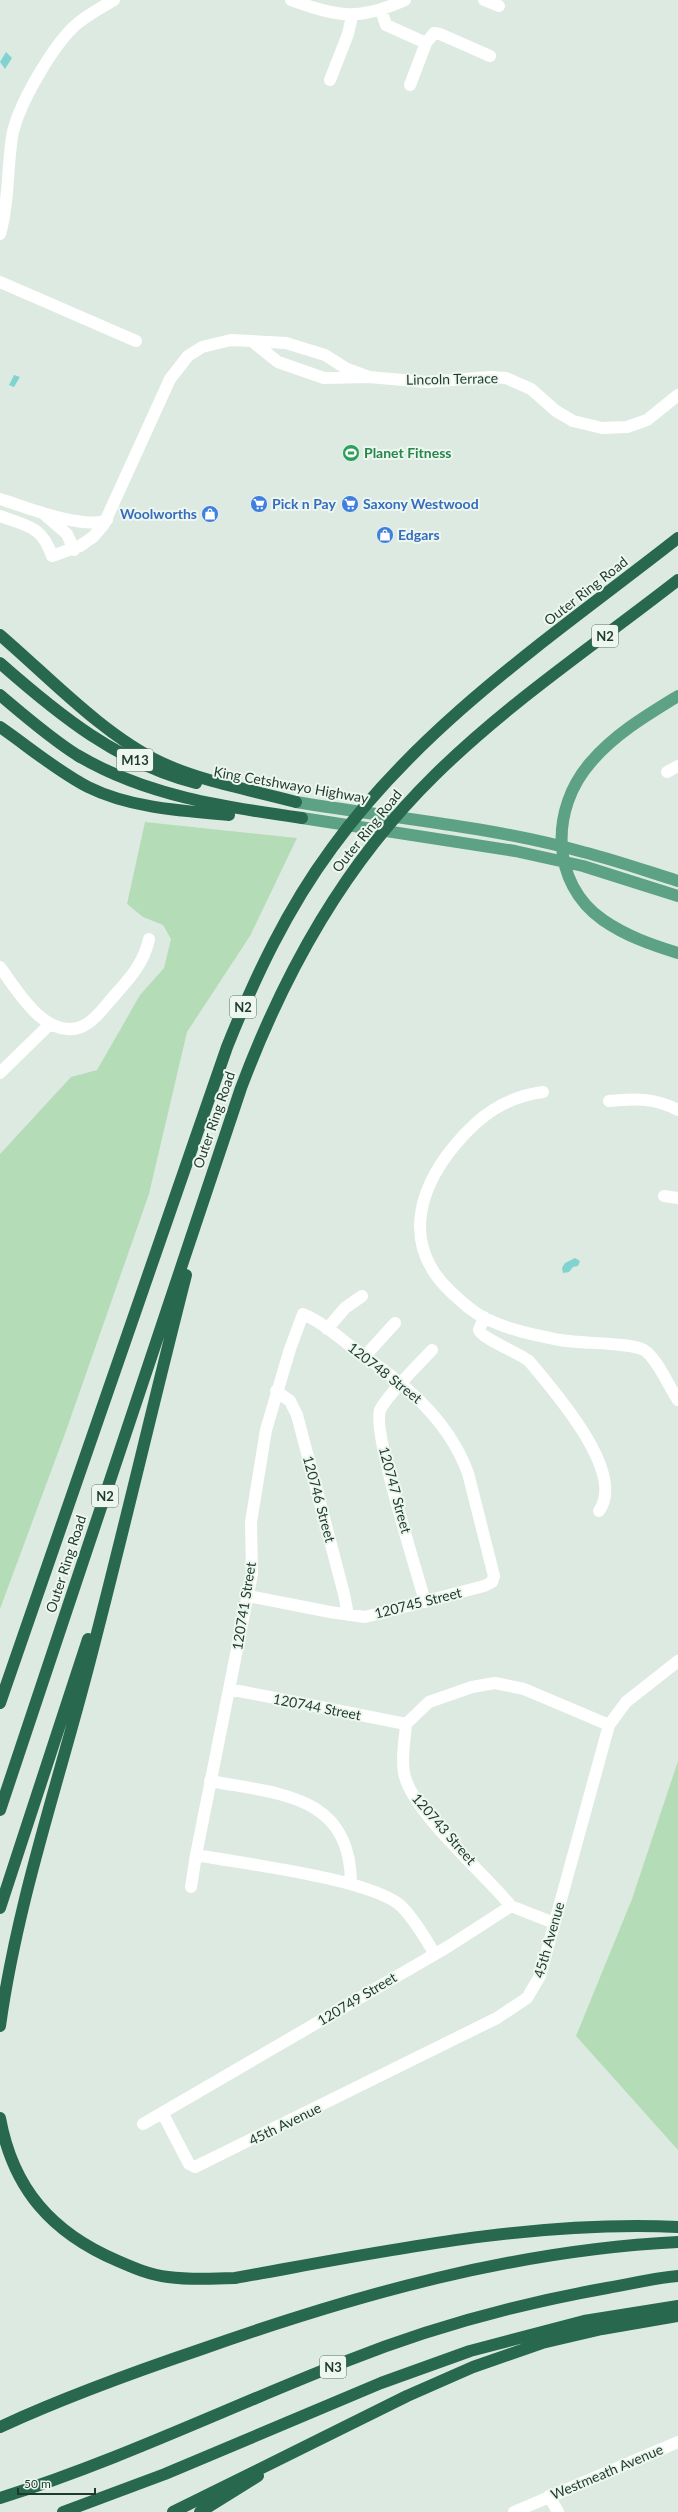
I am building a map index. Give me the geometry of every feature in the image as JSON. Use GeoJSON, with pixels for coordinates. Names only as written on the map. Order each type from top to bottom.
{"type":"FeatureCollection","features":[{"type":"Feature","properties":{"kind":"highway","name":"Outer Ring Road"},"geometry":{"type":"LineString","coordinates":[[0,1703],[137,1314],[227,1047],[265,958],[294,905],[332,847],[401,766],[431,737],[500,678],[678,538]]}},
{"type":"Feature","properties":{"kind":"highway","name":"Outer Ring Road"},"geometry":{"type":"LineString","coordinates":[[0,1810],[241,1088],[284,984],[318,923],[378,837],[435,775],[485,730],[678,580]]}},
{"type":"Feature","properties":{"kind":"highway"},"geometry":{"type":"LineString","coordinates":[[0,635],[105,727],[140,751],[178,770],[296,802]]}},
{"type":"Feature","properties":{"kind":"highway","name":"King Cetshwayo Highway"},"geometry":{"type":"LineString","coordinates":[[0,662],[66,720],[124,756],[177,778],[296,802]]}},
{"type":"Feature","properties":{"kind":"highway","name":"King Cetshwayo Highway"},"geometry":{"type":"LineString","coordinates":[[0,695],[30,721],[77,755],[131,781],[163,792],[215,805],[308,819]]}},
{"type":"Feature","properties":{"kind":"highway"},"geometry":{"type":"LineString","coordinates":[[0,727],[67,775],[89,788],[112,796],[193,812],[308,819]]}},
{"type":"Feature","properties":{"kind":"highway"},"geometry":{"type":"LineString","coordinates":[[0,2026],[5,1992],[34,1858],[88,1670],[209,1182]]}},
{"type":"Feature","properties":{"kind":"highway"},"geometry":{"type":"LineString","coordinates":[[0,1908],[116,1554]]}},
{"type":"Feature","properties":{"kind":"highway"},"geometry":{"type":"LineString","coordinates":[[0,1689],[28,1620]]}},
{"type":"Feature","properties":{"kind":"highway"},"geometry":{"type":"LineString","coordinates":[[0,2118],[12,2161],[41,2210],[76,2241],[141,2271],[167,2277],[204,2279],[235,2278],[457,2239],[587,2228],[644,2225],[678,2227]]}},
{"type":"Feature","properties":{"kind":"highway"},"geometry":{"type":"LineString","coordinates":[[0,2427],[126,2375],[352,2300],[422,2282],[543,2257],[581,2251],[678,2242]]}},
{"type":"Feature","properties":{"kind":"highway","name":"N3"},"geometry":{"type":"LineString","coordinates":[[0,2498],[45,2484],[136,2450],[345,2362],[447,2325],[558,2297],[678,2276]]}},
{"type":"Feature","properties":{"kind":"highway","name":"N3"},"geometry":{"type":"LineString","coordinates":[[63,2512],[165,2474],[381,2383],[470,2351],[584,2321],[678,2306]]}},
{"type":"Feature","properties":{"kind":"highway"},"geometry":{"type":"LineString","coordinates":[[173,2512],[245,2474],[298,2450],[407,2396],[487,2362],[542,2343],[602,2329],[678,2316]]}},
{"type":"Feature","properties":{"kind":"highway"},"geometry":{"type":"LineString","coordinates":[[200,2512],[298,2450]]}},
{"type":"Feature","properties":{"kind":"main road"},"geometry":{"type":"LineString","coordinates":[[678,696],[618,735],[590,763],[569,797],[560,836],[562,853],[569,880],[579,898],[592,911],[630,935],[678,953]]}},
{"type":"Feature","properties":{"kind":"main road","name":"King Cetshwayo Highway"},"geometry":{"type":"LineString","coordinates":[[296,802],[447,826],[553,845],[582,852],[678,881]]}},
{"type":"Feature","properties":{"kind":"main road","name":"King Cetshwayo Highway"},"geometry":{"type":"LineString","coordinates":[[308,819],[554,859],[582,866],[678,896]]}},
{"type":"Feature","properties":{"kind":"street"},"geometry":{"type":"LineString","coordinates":[[0,234],[6,206],[13,136],[20,109],[32,86],[66,35],[77,23],[114,0]]}},
{"type":"Feature","properties":{"kind":"street"},"geometry":{"type":"LineString","coordinates":[[291,0],[334,14],[352,16],[380,10],[405,0]]}},
{"type":"Feature","properties":{"kind":"street"},"geometry":{"type":"LineString","coordinates":[[484,0],[499,6]]}},
{"type":"Feature","properties":{"kind":"street"},"geometry":{"type":"LineString","coordinates":[[380,10],[386,25],[426,43]]}},
{"type":"Feature","properties":{"kind":"street"},"geometry":{"type":"LineString","coordinates":[[330,80],[348,34],[352,16]]}},
{"type":"Feature","properties":{"kind":"street"},"geometry":{"type":"LineString","coordinates":[[410,85],[426,43],[434,33],[440,34],[490,56]]}},
{"type":"Feature","properties":{"kind":"street"},"geometry":{"type":"LineString","coordinates":[[0,282],[136,341]]}},
{"type":"Feature","properties":{"kind":"street","name":"Lincoln Terrace"},"geometry":{"type":"LineString","coordinates":[[0,516],[30,527],[40,533],[47,543],[52,556],[74,550],[93,537],[107,520],[163,393],[177,368],[188,356],[211,343],[231,340],[286,343],[325,355],[347,369],[369,377]]}},
{"type":"Feature","properties":{"kind":"street","name":"Lincoln Terrace"},"geometry":{"type":"LineString","coordinates":[[254,342],[278,362],[324,378],[369,377],[426,382],[490,377],[506,378],[532,389],[556,411],[573,421],[602,428],[627,427],[647,420],[678,396]]}},
{"type":"Feature","properties":{"kind":"street"},"geometry":{"type":"LineString","coordinates":[[278,362],[286,343]]}},
{"type":"Feature","properties":{"kind":"street"},"geometry":{"type":"LineString","coordinates":[[0,499],[43,513],[85,523],[99,523],[107,520]]}},
{"type":"Feature","properties":{"kind":"street"},"geometry":{"type":"LineString","coordinates":[[43,513],[62,528],[74,550]]}},
{"type":"Feature","properties":{"kind":"street"},"geometry":{"type":"LineString","coordinates":[[0,967],[21,995],[50,1024],[69,1028],[80,1027],[90,1022],[141,963],[149,939]]}},
{"type":"Feature","properties":{"kind":"street"},"geometry":{"type":"LineString","coordinates":[[0,1073],[50,1024]]}},
{"type":"Feature","properties":{"kind":"street"},"geometry":{"type":"LineString","coordinates":[[543,1092],[516,1097],[483,1116],[446,1155],[422,1205],[419,1218],[420,1240],[428,1263],[446,1287],[484,1317],[507,1327],[561,1340],[596,1345],[625,1345],[644,1350],[654,1360],[678,1400]]}},
{"type":"Feature","properties":{"kind":"street"},"geometry":{"type":"LineString","coordinates":[[609,1101],[642,1098],[666,1104],[678,1110]]}},
{"type":"Feature","properties":{"kind":"street"},"geometry":{"type":"LineString","coordinates":[[664,1196],[678,1198]]}},
{"type":"Feature","properties":{"kind":"street"},"geometry":{"type":"LineString","coordinates":[[327,1329],[345,1308],[362,1296]]}},
{"type":"Feature","properties":{"kind":"street","name":"120748 Street"},"geometry":{"type":"LineString","coordinates":[[303,1314],[365,1356],[427,1406],[465,1465],[493,1568],[492,1582]]}},
{"type":"Feature","properties":{"kind":"street","name":"120741 Street"},"geometry":{"type":"LineString","coordinates":[[191,1887],[210,1781],[252,1574],[252,1511],[266,1430],[276,1391],[303,1314]]}},
{"type":"Feature","properties":{"kind":"street"},"geometry":{"type":"LineString","coordinates":[[484,1317],[479,1330],[482,1336],[518,1352],[529,1361],[589,1442],[598,1458],[606,1485],[604,1504],[599,1511]]}},
{"type":"Feature","properties":{"kind":"street"},"geometry":{"type":"LineString","coordinates":[[365,1356],[395,1323]]}},
{"type":"Feature","properties":{"kind":"street","name":"120747 Street"},"geometry":{"type":"LineString","coordinates":[[425,1602],[378,1426],[380,1410],[389,1396],[401,1385],[432,1350]]}},
{"type":"Feature","properties":{"kind":"street","name":"120746 Street"},"geometry":{"type":"LineString","coordinates":[[276,1391],[290,1401],[297,1415],[344,1594],[348,1615]]}},
{"type":"Feature","properties":{"kind":"street","name":"120745 Street"},"geometry":{"type":"LineString","coordinates":[[248,1596],[348,1615],[374,1616],[484,1586],[492,1582]]}},
{"type":"Feature","properties":{"kind":"street","name":"45th Avenue"},"geometry":{"type":"LineString","coordinates":[[163,2114],[189,2164],[193,2167],[308,2113],[517,2007],[527,1998],[537,1982],[609,1725],[626,1702],[678,1661]]}},
{"type":"Feature","properties":{"kind":"street"},"geometry":{"type":"LineString","coordinates":[[406,1724],[418,1710],[434,1699],[472,1686],[496,1683],[524,1689],[609,1725]]}},
{"type":"Feature","properties":{"kind":"street","name":"120744 Street"},"geometry":{"type":"LineString","coordinates":[[229,1689],[406,1724]]}},
{"type":"Feature","properties":{"kind":"street","name":"120743 Street"},"geometry":{"type":"LineString","coordinates":[[406,1724],[404,1767],[412,1794],[425,1812],[511,1906]]}},
{"type":"Feature","properties":{"kind":"street"},"geometry":{"type":"LineString","coordinates":[[210,1781],[288,1796],[311,1805],[340,1833],[348,1850],[351,1884]]}},
{"type":"Feature","properties":{"kind":"street"},"geometry":{"type":"LineString","coordinates":[[196,1855],[351,1884],[385,1896],[402,1906],[435,1954]]}},
{"type":"Feature","properties":{"kind":"street"},"geometry":{"type":"LineString","coordinates":[[511,1906],[518,1911],[554,1923]]}},
{"type":"Feature","properties":{"kind":"street","name":"120749 Street"},"geometry":{"type":"LineString","coordinates":[[143,2124],[163,2114],[435,1954],[492,1920],[511,1906]]}},
{"type":"Feature","properties":{"kind":"street","name":"Westmeath Avenue"},"geometry":{"type":"LineString","coordinates":[[514,2512],[678,2442]]}},
{"type":"Feature","properties":{"kind":"street"},"geometry":{"type":"LineString","coordinates":[[549,2496],[558,2512]]}},
{"type":"Feature","properties":{"kind":"green space"},"geometry":{"type":"Polygon","coordinates":[[[145,822],[297,838],[250,936],[187,1032],[149,1194],[66,1431],[0,1609],[0,1154],[71,1077],[97,1070],[140,995],[164,968],[171,939],[163,925],[143,917],[127,904],[145,822]]]}},
{"type":"Feature","properties":{"kind":"green space"},"geometry":{"type":"Polygon","coordinates":[[[678,1761],[678,2150],[576,2036],[632,1899],[678,1761]]]}},
{"type":"Feature","properties":{"kind":"water"},"geometry":{"type":"Polygon","coordinates":[[[6,52],[12,58],[5,69],[0,62],[6,52]]]}},
{"type":"Feature","properties":{"kind":"water"},"geometry":{"type":"Polygon","coordinates":[[[14,375],[20,377],[14,387],[9,385],[14,375]]]}},
{"type":"Feature","properties":{"kind":"water"},"geometry":{"type":"Polygon","coordinates":[[[575,1258],[580,1261],[578,1266],[573,1267],[569,1272],[563,1273],[562,1268],[565,1263],[575,1258]]]}},
{"type":"Feature","properties":{"kind":"place","name":"Planet Fitness"},"geometry":{"type":"Point","coordinates":[351,453]}},
{"type":"Feature","properties":{"kind":"place","name":"Pick n Pay"},"geometry":{"type":"Point","coordinates":[259,504]}},
{"type":"Feature","properties":{"kind":"place","name":"Saxony Westwood"},"geometry":{"type":"Point","coordinates":[350,504]}},
{"type":"Feature","properties":{"kind":"place","name":"Woolworths"},"geometry":{"type":"Point","coordinates":[210,514]}},
{"type":"Feature","properties":{"kind":"place","name":"Edgars"},"geometry":{"type":"Point","coordinates":[385,535]}}]}
